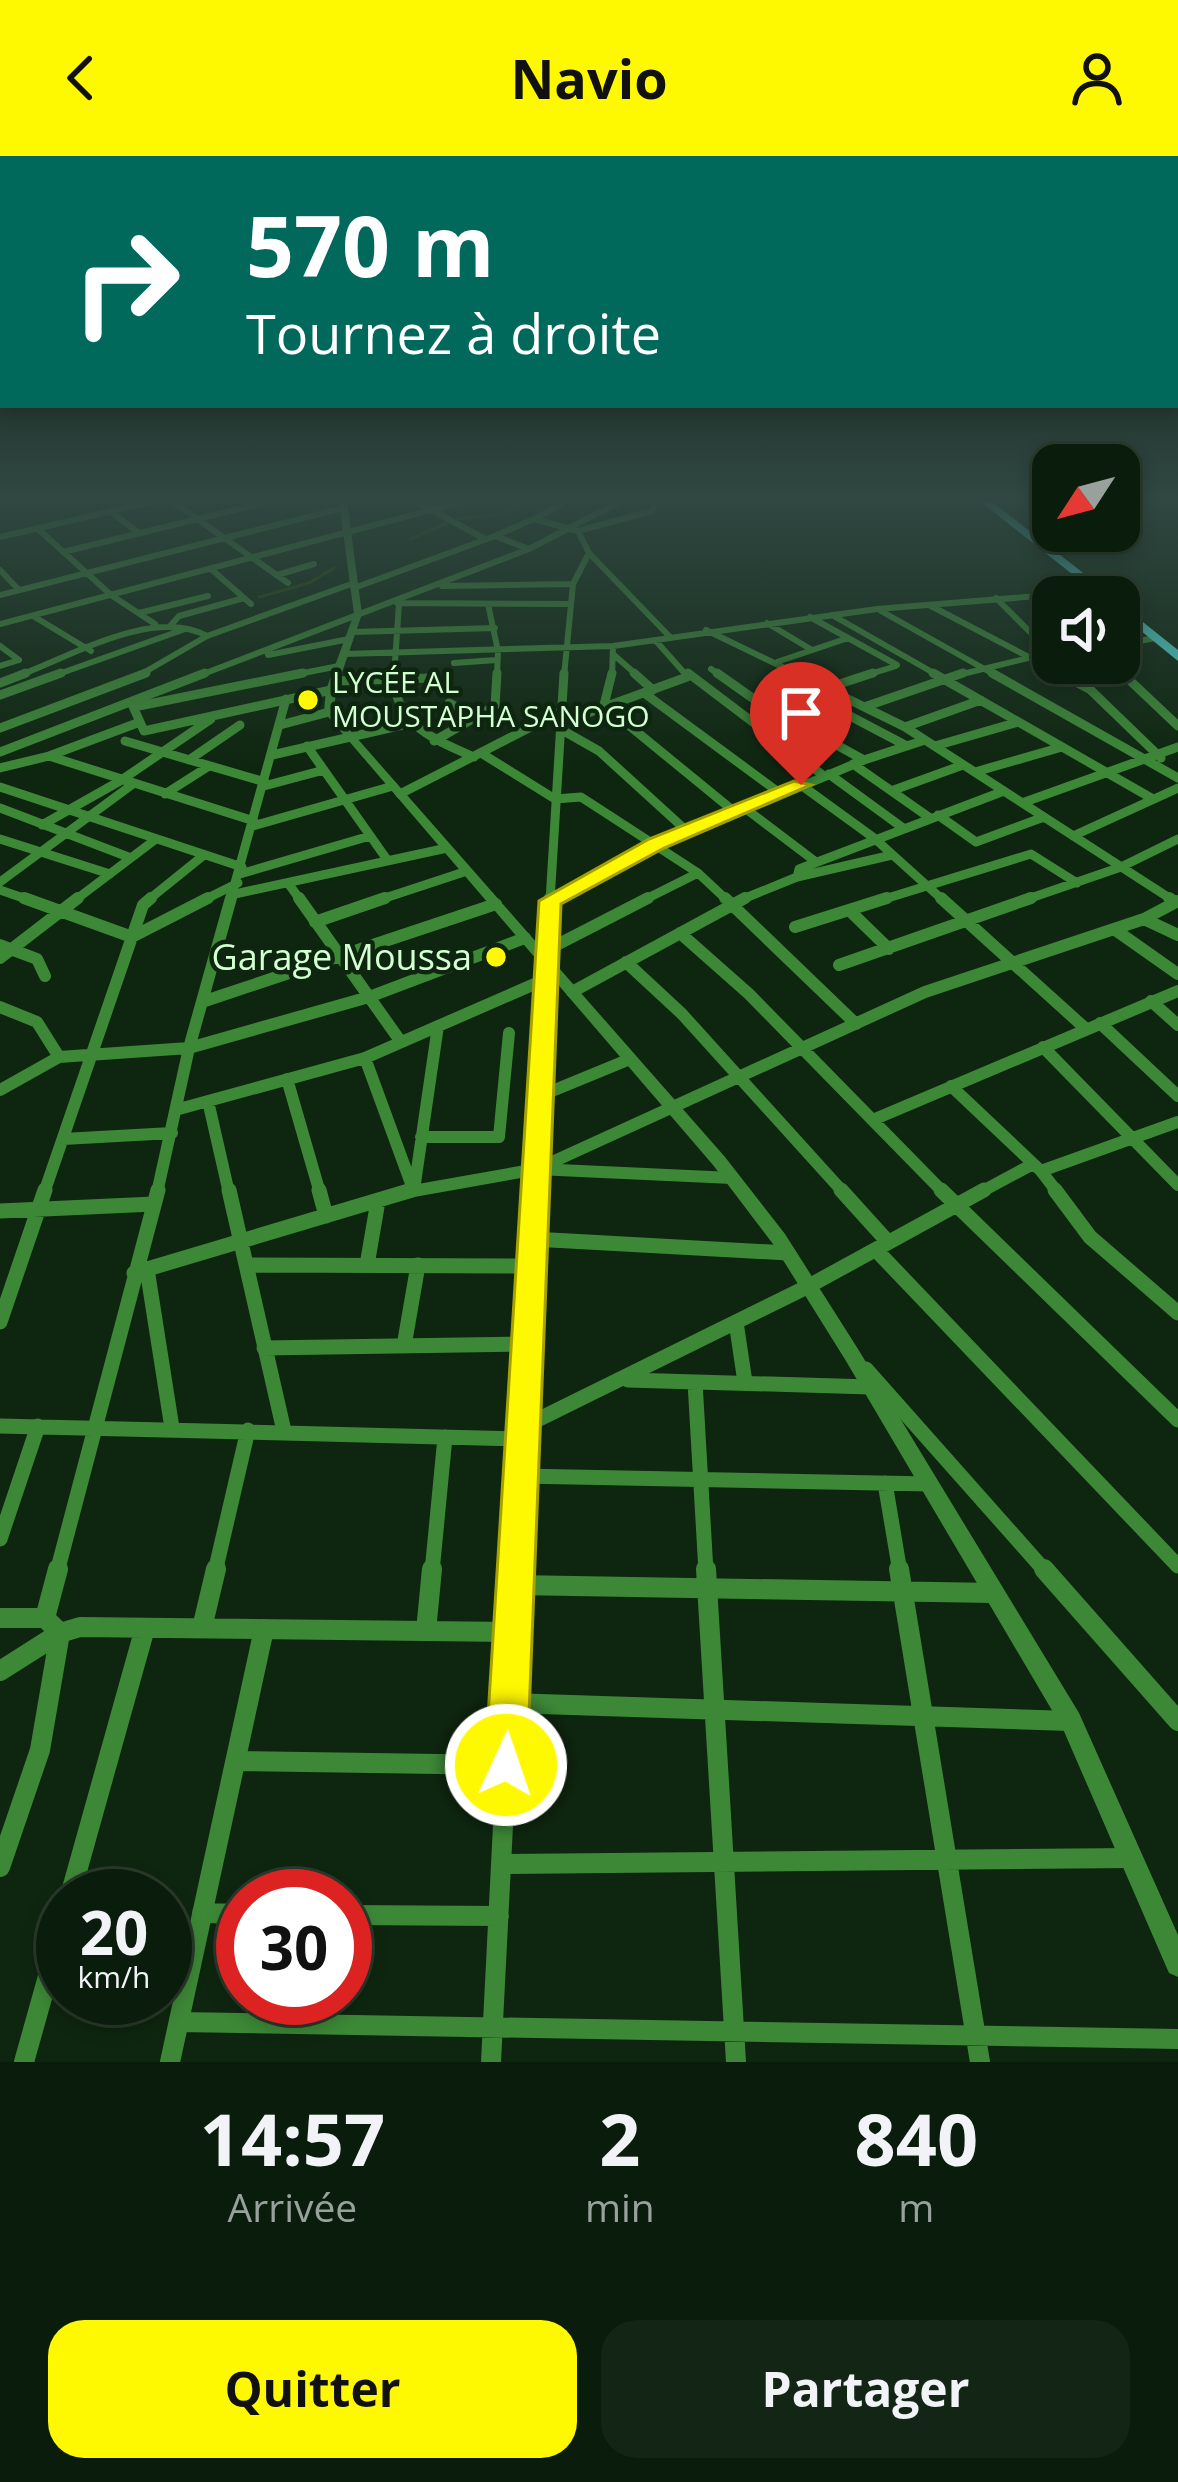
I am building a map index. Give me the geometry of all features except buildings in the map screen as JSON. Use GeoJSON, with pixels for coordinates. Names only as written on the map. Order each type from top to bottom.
{"type":"FeatureCollection","features":[{"type":"Feature","properties":{"kind":"highway"},"geometry":{"type":"LineString","coordinates":[[1140,625],[1178,657]]}},
{"type":"Feature","properties":{"kind":"street"},"geometry":{"type":"LineString","coordinates":[[0,595],[19,590]]}},
{"type":"Feature","properties":{"kind":"street"},"geometry":{"type":"LineString","coordinates":[[105,590],[155,624]]}},
{"type":"Feature","properties":{"kind":"street"},"geometry":{"type":"LineString","coordinates":[[0,624],[130,590]]}},
{"type":"Feature","properties":{"kind":"street"},"geometry":{"type":"LineString","coordinates":[[139,613],[208,596],[201,590]]}},
{"type":"Feature","properties":{"kind":"street"},"geometry":{"type":"LineString","coordinates":[[171,625],[179,616],[248,601],[236,590]]}},
{"type":"Feature","properties":{"kind":"street"},"geometry":{"type":"LineString","coordinates":[[0,728],[146,673],[206,636],[342,590]]}},
{"type":"Feature","properties":{"kind":"street"},"geometry":{"type":"LineString","coordinates":[[355,590],[358,614],[333,685],[329,712],[675,1109],[788,1253],[1071,1721],[1178,1964]]}},
{"type":"Feature","properties":{"kind":"street"},"geometry":{"type":"LineString","coordinates":[[3,751],[424,590]]}},
{"type":"Feature","properties":{"kind":"street"},"geometry":{"type":"LineString","coordinates":[[491,2062],[555,799],[572,590]]}},
{"type":"Feature","properties":{"kind":"street"},"geometry":{"type":"LineString","coordinates":[[625,590],[670,637]]}},
{"type":"Feature","properties":{"kind":"street"},"geometry":{"type":"LineString","coordinates":[[454,663],[568,648],[613,651],[705,629],[1032,594]]}},
{"type":"Feature","properties":{"kind":"street"},"geometry":{"type":"LineString","coordinates":[[996,598],[1032,633]]}},
{"type":"Feature","properties":{"kind":"street"},"geometry":{"type":"LineString","coordinates":[[396,603],[569,604]]}},
{"type":"Feature","properties":{"kind":"street"},"geometry":{"type":"LineString","coordinates":[[396,603],[393,701],[407,724],[434,741],[477,755],[555,799],[581,797],[657,845],[698,873],[856,1024]]}},
{"type":"Feature","properties":{"kind":"street"},"geometry":{"type":"LineString","coordinates":[[434,741],[495,706],[497,656],[488,604]]}},
{"type":"Feature","properties":{"kind":"street"},"geometry":{"type":"LineString","coordinates":[[928,605],[1091,691]]}},
{"type":"Feature","properties":{"kind":"street"},"geometry":{"type":"LineString","coordinates":[[877,608],[1151,756]]}},
{"type":"Feature","properties":{"kind":"street"},"geometry":{"type":"LineString","coordinates":[[831,614],[1154,800]]}},
{"type":"Feature","properties":{"kind":"street"},"geometry":{"type":"LineString","coordinates":[[33,616],[91,651]]}},
{"type":"Feature","properties":{"kind":"street"},"geometry":{"type":"LineString","coordinates":[[810,616],[896,665]]}},
{"type":"Feature","properties":{"kind":"street"},"geometry":{"type":"LineString","coordinates":[[764,622],[812,650]]}},
{"type":"Feature","properties":{"kind":"street"},"geometry":{"type":"LineString","coordinates":[[0,682],[155,624],[190,627],[206,636]]}},
{"type":"Feature","properties":{"kind":"street"},"geometry":{"type":"LineString","coordinates":[[0,695],[190,627]]}},
{"type":"Feature","properties":{"kind":"street"},"geometry":{"type":"LineString","coordinates":[[236,662],[350,636],[495,628]]}},
{"type":"Feature","properties":{"kind":"street"},"geometry":{"type":"LineString","coordinates":[[705,629],[905,727],[1176,902]]}},
{"type":"Feature","properties":{"kind":"street"},"geometry":{"type":"LineString","coordinates":[[777,662],[848,638]]}},
{"type":"Feature","properties":{"kind":"street"},"geometry":{"type":"LineString","coordinates":[[1140,641],[1155,638]]}},
{"type":"Feature","properties":{"kind":"street"},"geometry":{"type":"LineString","coordinates":[[656,641],[688,672],[687,677]]}},
{"type":"Feature","properties":{"kind":"street"},"geometry":{"type":"LineString","coordinates":[[0,646],[19,660],[0,666]]}},
{"type":"Feature","properties":{"kind":"street"},"geometry":{"type":"LineString","coordinates":[[344,654],[396,651],[497,656]]}},
{"type":"Feature","properties":{"kind":"street"},"geometry":{"type":"LineString","coordinates":[[613,651],[649,692],[782,794]]}},
{"type":"Feature","properties":{"kind":"street"},"geometry":{"type":"LineString","coordinates":[[604,705],[613,651]]}},
{"type":"Feature","properties":{"kind":"street"},"geometry":{"type":"LineString","coordinates":[[867,706],[984,666],[1032,656]]}},
{"type":"Feature","properties":{"kind":"street"},"geometry":{"type":"LineString","coordinates":[[829,687],[911,661]]}},
{"type":"Feature","properties":{"kind":"street"},"geometry":{"type":"LineString","coordinates":[[133,704],[339,666]]}},
{"type":"Feature","properties":{"kind":"street"},"geometry":{"type":"LineString","coordinates":[[711,669],[858,762],[891,791],[976,842],[1044,817]]}},
{"type":"Feature","properties":{"kind":"street"},"geometry":{"type":"LineString","coordinates":[[49,756],[254,823],[397,790],[563,720],[687,677]]}},
{"type":"Feature","properties":{"kind":"street"},"geometry":{"type":"LineString","coordinates":[[687,677],[903,827]]}},
{"type":"Feature","properties":{"kind":"street"},"geometry":{"type":"LineString","coordinates":[[133,704],[144,731],[333,685],[431,678]]}},
{"type":"Feature","properties":{"kind":"street"},"geometry":{"type":"LineString","coordinates":[[1084,684],[1151,756],[1178,777]]}},
{"type":"Feature","properties":{"kind":"street"},"geometry":{"type":"LineString","coordinates":[[1134,684],[1178,725]]}},
{"type":"Feature","properties":{"kind":"street"},"geometry":{"type":"LineString","coordinates":[[793,686],[907,746]]}},
{"type":"Feature","properties":{"kind":"street"},"geometry":{"type":"LineString","coordinates":[[45,1618],[141,1271],[190,1048],[286,699]]}},
{"type":"Feature","properties":{"kind":"street"},"geometry":{"type":"LineString","coordinates":[[905,727],[981,700]]}},
{"type":"Feature","properties":{"kind":"street"},"geometry":{"type":"LineString","coordinates":[[70,701],[93,716]]}},
{"type":"Feature","properties":{"kind":"street"},"geometry":{"type":"LineString","coordinates":[[733,711],[758,702]]}},
{"type":"Feature","properties":{"kind":"street"},"geometry":{"type":"LineString","coordinates":[[449,703],[475,716]]}},
{"type":"Feature","properties":{"kind":"street"},"geometry":{"type":"LineString","coordinates":[[604,705],[741,811],[816,862]]}},
{"type":"Feature","properties":{"kind":"street"},"geometry":{"type":"LineString","coordinates":[[280,724],[329,712]]}},
{"type":"Feature","properties":{"kind":"street"},"geometry":{"type":"LineString","coordinates":[[42,825],[120,781],[217,715]]}},
{"type":"Feature","properties":{"kind":"street"},"geometry":{"type":"LineString","coordinates":[[563,720],[688,833]]}},
{"type":"Feature","properties":{"kind":"street"},"geometry":{"type":"LineString","coordinates":[[0,768],[49,756],[140,722]]}},
{"type":"Feature","properties":{"kind":"street"},"geometry":{"type":"LineString","coordinates":[[550,901],[657,845],[858,762],[907,746],[1018,722]]}},
{"type":"Feature","properties":{"kind":"street"},"geometry":{"type":"LineString","coordinates":[[272,755],[407,724]]}},
{"type":"Feature","properties":{"kind":"street"},"geometry":{"type":"LineString","coordinates":[[189,760],[240,725]]}},
{"type":"Feature","properties":{"kind":"street"},"geometry":{"type":"LineString","coordinates":[[125,741],[264,784],[324,770]]}},
{"type":"Feature","properties":{"kind":"street"},"geometry":{"type":"LineString","coordinates":[[307,746],[388,861]]}},
{"type":"Feature","properties":{"kind":"street"},"geometry":{"type":"LineString","coordinates":[[975,772],[1061,747]]}},
{"type":"Feature","properties":{"kind":"street"},"geometry":{"type":"LineString","coordinates":[[1022,803],[1178,747]]}},
{"type":"Feature","properties":{"kind":"street"},"geometry":{"type":"LineString","coordinates":[[3,751],[18,762]]}},
{"type":"Feature","properties":{"kind":"street"},"geometry":{"type":"LineString","coordinates":[[891,791],[963,765]]}},
{"type":"Feature","properties":{"kind":"street"},"geometry":{"type":"LineString","coordinates":[[165,794],[209,766]]}},
{"type":"Feature","properties":{"kind":"street"},"geometry":{"type":"LineString","coordinates":[[133,784],[0,886],[132,937],[239,880],[370,836]]}},
{"type":"Feature","properties":{"kind":"street"},"geometry":{"type":"LineString","coordinates":[[801,785],[874,838],[1008,964],[1086,1029]]}},
{"type":"Feature","properties":{"kind":"street"},"geometry":{"type":"LineString","coordinates":[[0,788],[204,855],[239,880],[288,883],[447,848]]}},
{"type":"Feature","properties":{"kind":"street"},"geometry":{"type":"LineString","coordinates":[[1073,836],[1178,788]]}},
{"type":"Feature","properties":{"kind":"street"},"geometry":{"type":"LineString","coordinates":[[797,877],[799,869],[1004,791]]}},
{"type":"Feature","properties":{"kind":"street"},"geometry":{"type":"LineString","coordinates":[[3,812],[131,858]]}},
{"type":"Feature","properties":{"kind":"street"},"geometry":{"type":"LineString","coordinates":[[0,838],[110,874]]}},
{"type":"Feature","properties":{"kind":"street"},"geometry":{"type":"LineString","coordinates":[[839,965],[1077,884],[1178,838]]}},
{"type":"Feature","properties":{"kind":"street"},"geometry":{"type":"LineString","coordinates":[[0,958],[6,947],[156,839]]}},
{"type":"Feature","properties":{"kind":"street"},"geometry":{"type":"LineString","coordinates":[[795,927],[1031,854],[1077,884]]}},
{"type":"Feature","properties":{"kind":"street"},"geometry":{"type":"LineString","coordinates":[[0,1322],[143,905],[204,855]]}},
{"type":"Feature","properties":{"kind":"street"},"geometry":{"type":"LineString","coordinates":[[572,992],[732,904],[797,877],[892,855]]}},
{"type":"Feature","properties":{"kind":"street"},"geometry":{"type":"LineString","coordinates":[[315,922],[467,871]]}},
{"type":"Feature","properties":{"kind":"street"},"geometry":{"type":"LineString","coordinates":[[178,1109],[365,1058],[438,1026],[698,873]]}},
{"type":"Feature","properties":{"kind":"street"},"geometry":{"type":"LineString","coordinates":[[288,883],[401,1042]]}},
{"type":"Feature","properties":{"kind":"street"},"geometry":{"type":"LineString","coordinates":[[537,1169],[925,992],[1144,919],[1176,902]]}},
{"type":"Feature","properties":{"kind":"street"},"geometry":{"type":"LineString","coordinates":[[205,1001],[496,904]]}},
{"type":"Feature","properties":{"kind":"street"},"geometry":{"type":"LineString","coordinates":[[849,910],[889,949]]}},
{"type":"Feature","properties":{"kind":"street"},"geometry":{"type":"LineString","coordinates":[[1144,919],[1178,935]]}},
{"type":"Feature","properties":{"kind":"street"},"geometry":{"type":"LineString","coordinates":[[1114,929],[1178,974]]}},
{"type":"Feature","properties":{"kind":"street"},"geometry":{"type":"LineString","coordinates":[[680,933],[875,1118],[954,1204],[1178,1420]]}},
{"type":"Feature","properties":{"kind":"street"},"geometry":{"type":"LineString","coordinates":[[0,1090],[59,1057],[190,1048],[369,998],[525,938]]}},
{"type":"Feature","properties":{"kind":"street"},"geometry":{"type":"LineString","coordinates":[[6,947],[40,961],[45,976]]}},
{"type":"Feature","properties":{"kind":"street"},"geometry":{"type":"LineString","coordinates":[[626,962],[741,1078],[882,1246],[1178,1566]]}},
{"type":"Feature","properties":{"kind":"street"},"geometry":{"type":"LineString","coordinates":[[875,1118],[1178,991]]}},
{"type":"Feature","properties":{"kind":"street"},"geometry":{"type":"LineString","coordinates":[[1151,1001],[1178,1025]]}},
{"type":"Feature","properties":{"kind":"street"},"geometry":{"type":"LineString","coordinates":[[0,1007],[37,1022],[59,1057]]}},
{"type":"Feature","properties":{"kind":"street"},"geometry":{"type":"LineString","coordinates":[[1100,1023],[1178,1096]]}},
{"type":"Feature","properties":{"kind":"street"},"geometry":{"type":"LineString","coordinates":[[414,1190],[438,1026]]}},
{"type":"Feature","properties":{"kind":"street"},"geometry":{"type":"LineString","coordinates":[[422,1138],[499,1138],[509,1033]]}},
{"type":"Feature","properties":{"kind":"street"},"geometry":{"type":"LineString","coordinates":[[1043,1047],[1178,1185]]}},
{"type":"Feature","properties":{"kind":"street"},"geometry":{"type":"LineString","coordinates":[[365,1058],[414,1190]]}},
{"type":"Feature","properties":{"kind":"street"},"geometry":{"type":"LineString","coordinates":[[540,1096],[630,1059]]}},
{"type":"Feature","properties":{"kind":"street"},"geometry":{"type":"LineString","coordinates":[[287,1079],[326,1216]]}},
{"type":"Feature","properties":{"kind":"street"},"geometry":{"type":"LineString","coordinates":[[951,1086],[1037,1167],[1090,1237],[1178,1313]]}},
{"type":"Feature","properties":{"kind":"street"},"geometry":{"type":"LineString","coordinates":[[208,1101],[284,1431]]}},
{"type":"Feature","properties":{"kind":"street"},"geometry":{"type":"LineString","coordinates":[[0,1426],[446,1437],[523,1433],[809,1286],[954,1204],[1037,1167],[1178,1122]]}},
{"type":"Feature","properties":{"kind":"street"},"geometry":{"type":"LineString","coordinates":[[63,1139],[172,1133]]}},
{"type":"Feature","properties":{"kind":"street"},"geometry":{"type":"LineString","coordinates":[[141,1271],[414,1190],[537,1169],[732,1178]]}},
{"type":"Feature","properties":{"kind":"street"},"geometry":{"type":"LineString","coordinates":[[367,1265],[377,1201]]}},
{"type":"Feature","properties":{"kind":"street"},"geometry":{"type":"LineString","coordinates":[[0,1211],[154,1204]]}},
{"type":"Feature","properties":{"kind":"street"},"geometry":{"type":"LineString","coordinates":[[533,1238],[788,1253]]}},
{"type":"Feature","properties":{"kind":"street"},"geometry":{"type":"LineString","coordinates":[[246,1265],[532,1266]]}},
{"type":"Feature","properties":{"kind":"street"},"geometry":{"type":"LineString","coordinates":[[404,1346],[418,1265]]}},
{"type":"Feature","properties":{"kind":"street"},"geometry":{"type":"LineString","coordinates":[[141,1271],[172,1428]]}},
{"type":"Feature","properties":{"kind":"street"},"geometry":{"type":"LineString","coordinates":[[736,1322],[745,1382]]}},
{"type":"Feature","properties":{"kind":"street"},"geometry":{"type":"LineString","coordinates":[[264,1348],[527,1344]]}},
{"type":"Feature","properties":{"kind":"street"},"geometry":{"type":"LineString","coordinates":[[853,1355],[1178,1721]]}},
{"type":"Feature","properties":{"kind":"street"},"geometry":{"type":"LineString","coordinates":[[620,1380],[871,1387]]}},
{"type":"Feature","properties":{"kind":"street"},"geometry":{"type":"LineString","coordinates":[[695,1382],[736,2062]]}},
{"type":"Feature","properties":{"kind":"street"},"geometry":{"type":"LineString","coordinates":[[0,1539],[38,1426]]}},
{"type":"Feature","properties":{"kind":"street"},"geometry":{"type":"LineString","coordinates":[[202,1628],[248,1430]]}},
{"type":"Feature","properties":{"kind":"street"},"geometry":{"type":"LineString","coordinates":[[426,1630],[446,1437]]}},
{"type":"Feature","properties":{"kind":"street"},"geometry":{"type":"LineString","coordinates":[[521,1476],[930,1484]]}},
{"type":"Feature","properties":{"kind":"street"},"geometry":{"type":"LineString","coordinates":[[885,1483],[980,2062]]}},
{"type":"Feature","properties":{"kind":"street"},"geometry":{"type":"LineString","coordinates":[[515,1585],[994,1593]]}},
{"type":"Feature","properties":{"kind":"street"},"geometry":{"type":"LineString","coordinates":[[0,1618],[45,1618],[55,1622],[60,1633],[40,1750],[0,1867]]}},
{"type":"Feature","properties":{"kind":"street"},"geometry":{"type":"LineString","coordinates":[[0,1671],[60,1633],[80,1627],[513,1632]]}},
{"type":"Feature","properties":{"kind":"street"},"geometry":{"type":"LineString","coordinates":[[78,1869],[145,1628]]}},
{"type":"Feature","properties":{"kind":"street"},"geometry":{"type":"LineString","coordinates":[[192,1960],[264,1629]]}},
{"type":"Feature","properties":{"kind":"street"},"geometry":{"type":"LineString","coordinates":[[509,1703],[1071,1721]]}},
{"type":"Feature","properties":{"kind":"street"},"geometry":{"type":"LineString","coordinates":[[236,1761],[506,1765]]}},
{"type":"Feature","properties":{"kind":"street"},"geometry":{"type":"LineString","coordinates":[[501,1864],[1132,1858]]}},
{"type":"Feature","properties":{"kind":"street"},"geometry":{"type":"LineString","coordinates":[[202,1913],[216,1913]]}},
{"type":"Feature","properties":{"kind":"street"},"geometry":{"type":"LineString","coordinates":[[372,1915],[499,1916]]}},
{"type":"Feature","properties":{"kind":"street"},"geometry":{"type":"LineString","coordinates":[[24,2062],[36,2019]]}},
{"type":"Feature","properties":{"kind":"street"},"geometry":{"type":"LineString","coordinates":[[192,2022],[1178,2039]]}},
{"type":"Feature","properties":{"kind":"street"},"geometry":{"type":"LineString","coordinates":[[170,2062],[178,2025]]}},
{"type":"Feature","properties":{"kind":"waterway"},"geometry":{"type":"LineString","coordinates":[[259,597],[284,590]]}},
{"type":"Feature","properties":{"kind":"place","name":"LYCÉE AL MOUSTAPHA SANOGO"},"geometry":{"type":"Point","coordinates":[308,700]}},
{"type":"Feature","properties":{"kind":"place","name":"Garage Moussa"},"geometry":{"type":"Point","coordinates":[496,957]}},
{"type":"Feature","properties":{"kind":"route"},"geometry":{"type":"LineString","coordinates":[[506,1765],[550,901],[656,844],[801,785]]}}]}
